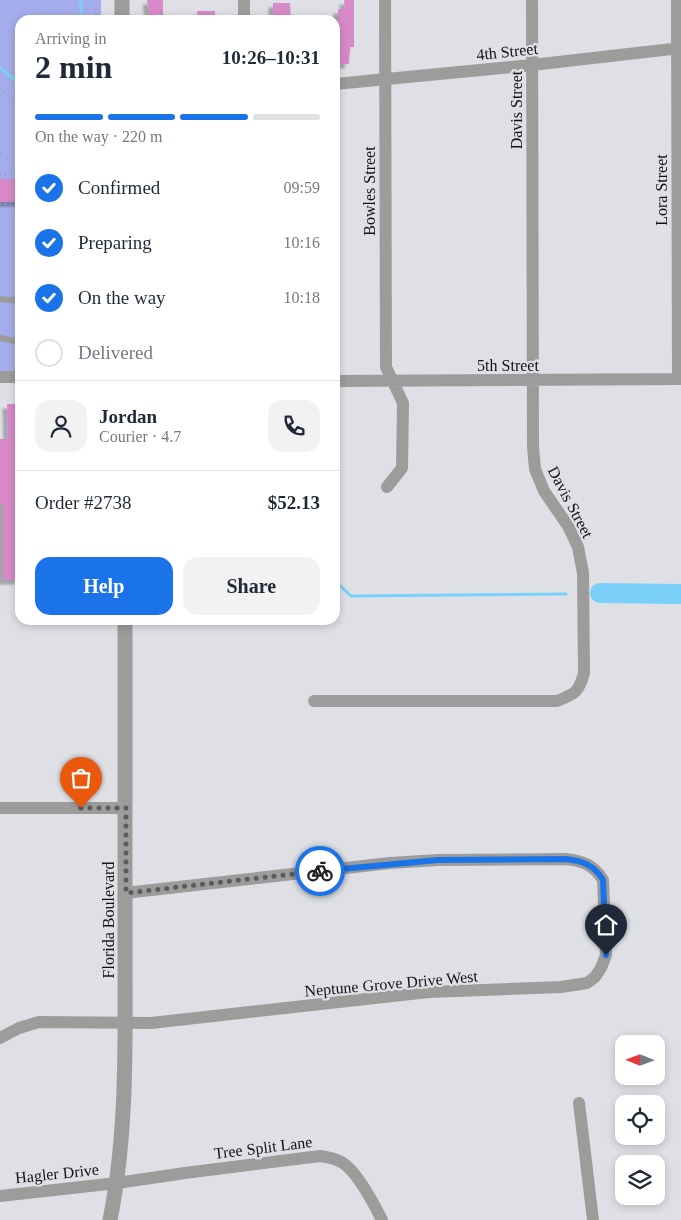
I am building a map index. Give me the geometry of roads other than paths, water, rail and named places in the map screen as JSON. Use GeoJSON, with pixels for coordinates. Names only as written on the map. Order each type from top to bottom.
{"type":"FeatureCollection","features":[{"type":"Feature","properties":{"kind":"street"},"geometry":{"type":"LineString","coordinates":[[122,0],[122,15]]}},
{"type":"Feature","properties":{"kind":"street"},"geometry":{"type":"LineString","coordinates":[[244,0],[244,15]]}},
{"type":"Feature","properties":{"kind":"street","name":"Bowles Street"},"geometry":{"type":"LineString","coordinates":[[385,0],[386,367],[403,403],[402,468],[387,487]]}},
{"type":"Feature","properties":{"kind":"street","name":"Davis Street"},"geometry":{"type":"LineString","coordinates":[[314,702],[557,701],[573,695],[580,685],[584,673],[583,573],[578,547],[568,526],[544,491],[535,469],[533,447],[532,0]]}},
{"type":"Feature","properties":{"kind":"street","name":"Lora Street"},"geometry":{"type":"LineString","coordinates":[[677,0],[679,48],[679,379]]}},
{"type":"Feature","properties":{"kind":"street","name":"4th Street"},"geometry":{"type":"LineString","coordinates":[[340,84],[532,66],[679,48]]}},
{"type":"Feature","properties":{"kind":"street"},"geometry":{"type":"LineString","coordinates":[[0,377],[15,377]]}},
{"type":"Feature","properties":{"kind":"street","name":"5th Street"},"geometry":{"type":"LineString","coordinates":[[340,381],[679,379]]}},
{"type":"Feature","properties":{"kind":"street","name":"Florida Boulevard"},"geometry":{"type":"LineString","coordinates":[[110,1220],[117,1183],[124,1099],[126,893],[125,625]]}},
{"type":"Feature","properties":{"kind":"street"},"geometry":{"type":"LineString","coordinates":[[0,808],[126,808]]}},
{"type":"Feature","properties":{"kind":"street","name":"Neptune Grove Drive West"},"geometry":{"type":"LineString","coordinates":[[125,1023],[151,1023],[428,992],[561,987],[587,983],[601,968],[606,955],[604,886],[599,873],[591,865],[581,860],[438,860],[390,863],[126,893]]}},
{"type":"Feature","properties":{"kind":"street"},"geometry":{"type":"LineString","coordinates":[[0,1038],[19,1028],[39,1022],[125,1023]]}},
{"type":"Feature","properties":{"kind":"street"},"geometry":{"type":"LineString","coordinates":[[579,1103],[593,1220]]}},
{"type":"Feature","properties":{"kind":"street","name":"Tree Split Lane"},"geometry":{"type":"LineString","coordinates":[[117,1183],[320,1156],[332,1158],[344,1164],[354,1173],[382,1220]]}},
{"type":"Feature","properties":{"kind":"street","name":"Hagler Drive"},"geometry":{"type":"LineString","coordinates":[[0,1196],[117,1183]]}},
{"type":"Feature","properties":{"kind":"lane"},"geometry":{"type":"LineString","coordinates":[[0,299],[15,300]]}},
{"type":"Feature","properties":{"kind":"lane"},"geometry":{"type":"LineString","coordinates":[[0,338],[15,341]]}},
{"type":"Feature","properties":{"kind":"waterway"},"geometry":{"type":"LineString","coordinates":[[81,0],[81,15]]}},
{"type":"Feature","properties":{"kind":"waterway"},"geometry":{"type":"LineString","coordinates":[[0,68],[15,80]]}},
{"type":"Feature","properties":{"kind":"waterway"},"geometry":{"type":"LineString","coordinates":[[340,586],[351,596],[566,594]]}},
{"type":"Feature","properties":{"kind":"waterway"},"geometry":{"type":"LineString","coordinates":[[600,593],[681,594]]}}]}
